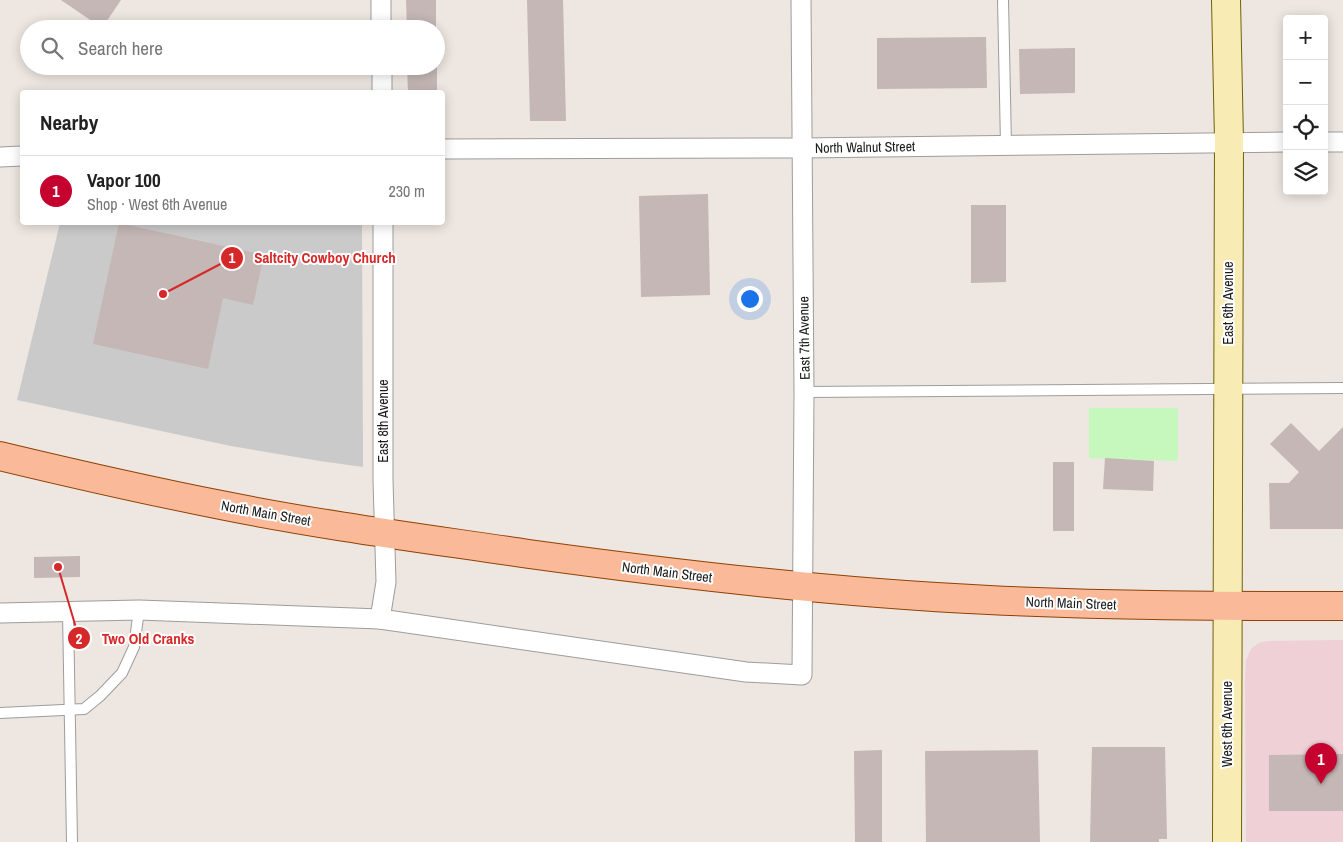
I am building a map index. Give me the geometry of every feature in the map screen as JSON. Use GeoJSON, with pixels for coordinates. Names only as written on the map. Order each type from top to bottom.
{"type":"FeatureCollection","features":[{"type":"Feature","properties":{"kind":"main road","name":"North Main Street"},"geometry":{"type":"LineString","coordinates":[[0,456],[228,506],[385,533],[631,568],[803,587],[986,600],[1098,604],[1343,606]]}},
{"type":"Feature","properties":{"kind":"street"},"geometry":{"type":"LineString","coordinates":[[381,0],[381,20]]}},
{"type":"Feature","properties":{"kind":"street","name":"East 7th Avenue"},"geometry":{"type":"LineString","coordinates":[[380,619],[746,672],[802,675],[804,392],[801,0]]}},
{"type":"Feature","properties":{"kind":"street","name":"East 6th Avenue"},"geometry":{"type":"LineString","coordinates":[[1226,0],[1229,141],[1227,606]]}},
{"type":"Feature","properties":{"kind":"street"},"geometry":{"type":"LineString","coordinates":[[382,75],[382,90]]}},
{"type":"Feature","properties":{"kind":"street","name":"North Walnut Street"},"geometry":{"type":"LineString","coordinates":[[445,149],[802,148],[1229,141],[1283,142]]}},
{"type":"Feature","properties":{"kind":"street"},"geometry":{"type":"LineString","coordinates":[[1328,142],[1343,142]]}},
{"type":"Feature","properties":{"kind":"street"},"geometry":{"type":"LineString","coordinates":[[0,156],[20,156]]}},
{"type":"Feature","properties":{"kind":"street","name":"East 8th Avenue"},"geometry":{"type":"LineString","coordinates":[[380,619],[386,582],[383,225]]}},
{"type":"Feature","properties":{"kind":"street","name":"West 6th Avenue"},"geometry":{"type":"LineString","coordinates":[[1227,606],[1227,842]]}},
{"type":"Feature","properties":{"kind":"street"},"geometry":{"type":"LineString","coordinates":[[0,613],[139,610],[380,619]]}},
{"type":"Feature","properties":{"kind":"lane"},"geometry":{"type":"LineString","coordinates":[[1003,0],[1006,144]]}},
{"type":"Feature","properties":{"kind":"lane"},"geometry":{"type":"LineString","coordinates":[[804,392],[1343,388]]}},
{"type":"Feature","properties":{"kind":"lane"},"geometry":{"type":"LineString","coordinates":[[0,713],[84,708],[100,696],[122,673],[134,647],[139,610]]}},
{"type":"Feature","properties":{"kind":"lane"},"geometry":{"type":"LineString","coordinates":[[68,612],[72,842]]}},
{"type":"Feature","properties":{"kind":"shaded area"},"geometry":{"type":"Polygon","coordinates":[[[60,225],[362,225],[363,467],[231,446],[17,400],[60,225]]]}},
{"type":"Feature","properties":{"kind":"shaded area"},"geometry":{"type":"Polygon","coordinates":[[[1343,640],[1343,842],[1246,842],[1245,679],[1246,660],[1251,649],[1259,643],[1268,641],[1343,640]]]}},
{"type":"Feature","properties":{"kind":"green space"},"geometry":{"type":"Polygon","coordinates":[[[1089,408],[1178,408],[1178,461],[1089,458],[1089,408]]]}},
{"type":"Feature","properties":{"kind":"building"},"geometry":{"type":"Polygon","coordinates":[[[61,0],[121,0],[107,20],[90,20],[61,0]]]}},
{"type":"Feature","properties":{"kind":"building"},"geometry":{"type":"Polygon","coordinates":[[[406,0],[436,0],[436,20],[407,20],[406,0]]]}},
{"type":"Feature","properties":{"kind":"building"},"geometry":{"type":"Polygon","coordinates":[[[527,0],[563,0],[566,121],[530,121],[527,0]]]}},
{"type":"Feature","properties":{"kind":"building"},"geometry":{"type":"Polygon","coordinates":[[[986,37],[987,88],[877,89],[877,38],[986,37]]]}},
{"type":"Feature","properties":{"kind":"building"},"geometry":{"type":"Polygon","coordinates":[[[1075,48],[1075,93],[1020,94],[1019,49],[1075,48]]]}},
{"type":"Feature","properties":{"kind":"building"},"geometry":{"type":"Polygon","coordinates":[[[407,75],[437,75],[437,90],[408,90],[407,75]]]}},
{"type":"Feature","properties":{"kind":"building"},"geometry":{"type":"Polygon","coordinates":[[[708,194],[710,295],[641,297],[639,196],[708,194]]]}},
{"type":"Feature","properties":{"kind":"building"},"geometry":{"type":"Polygon","coordinates":[[[971,205],[1006,205],[1006,282],[971,283],[971,205]]]}},
{"type":"Feature","properties":{"kind":"building"},"geometry":{"type":"Polygon","coordinates":[[[119,225],[128,225],[264,255],[253,305],[223,298],[208,369],[93,344],[119,225]]]}},
{"type":"Feature","properties":{"kind":"building"},"geometry":{"type":"Polygon","coordinates":[[[1291,423],[1319,451],[1343,427],[1343,529],[1270,529],[1269,483],[1289,483],[1299,472],[1270,444],[1291,423]]]}},
{"type":"Feature","properties":{"kind":"building"},"geometry":{"type":"Polygon","coordinates":[[[1105,458],[1154,461],[1153,491],[1103,489],[1105,458]]]}},
{"type":"Feature","properties":{"kind":"building"},"geometry":{"type":"Polygon","coordinates":[[[1053,462],[1074,462],[1074,531],[1053,531],[1053,462]]]}},
{"type":"Feature","properties":{"kind":"building"},"geometry":{"type":"Polygon","coordinates":[[[80,556],[80,577],[34,578],[34,557],[80,556]]]}},
{"type":"Feature","properties":{"kind":"building"},"geometry":{"type":"Polygon","coordinates":[[[1092,747],[1165,747],[1167,839],[1159,839],[1159,842],[1090,842],[1092,747]]]}},
{"type":"Feature","properties":{"kind":"building"},"geometry":{"type":"Polygon","coordinates":[[[882,750],[882,842],[855,842],[854,751],[882,750]]]}},
{"type":"Feature","properties":{"kind":"building"},"geometry":{"type":"Polygon","coordinates":[[[1038,750],[1040,842],[926,842],[925,751],[1038,750]]]}},
{"type":"Feature","properties":{"kind":"building"},"geometry":{"type":"Polygon","coordinates":[[[1343,754],[1343,811],[1269,811],[1269,755],[1343,754]]]}},
{"type":"Feature","properties":{"kind":"place","name":"Saltcity Cowboy Church"},"geometry":{"type":"Point","coordinates":[163,294]}},
{"type":"Feature","properties":{"kind":"place","name":"Two Old Cranks"},"geometry":{"type":"Point","coordinates":[58,567]}},
{"type":"Feature","properties":{"kind":"place","name":"Vapor 100"},"geometry":{"type":"Point","coordinates":[1321,784]}}]}
